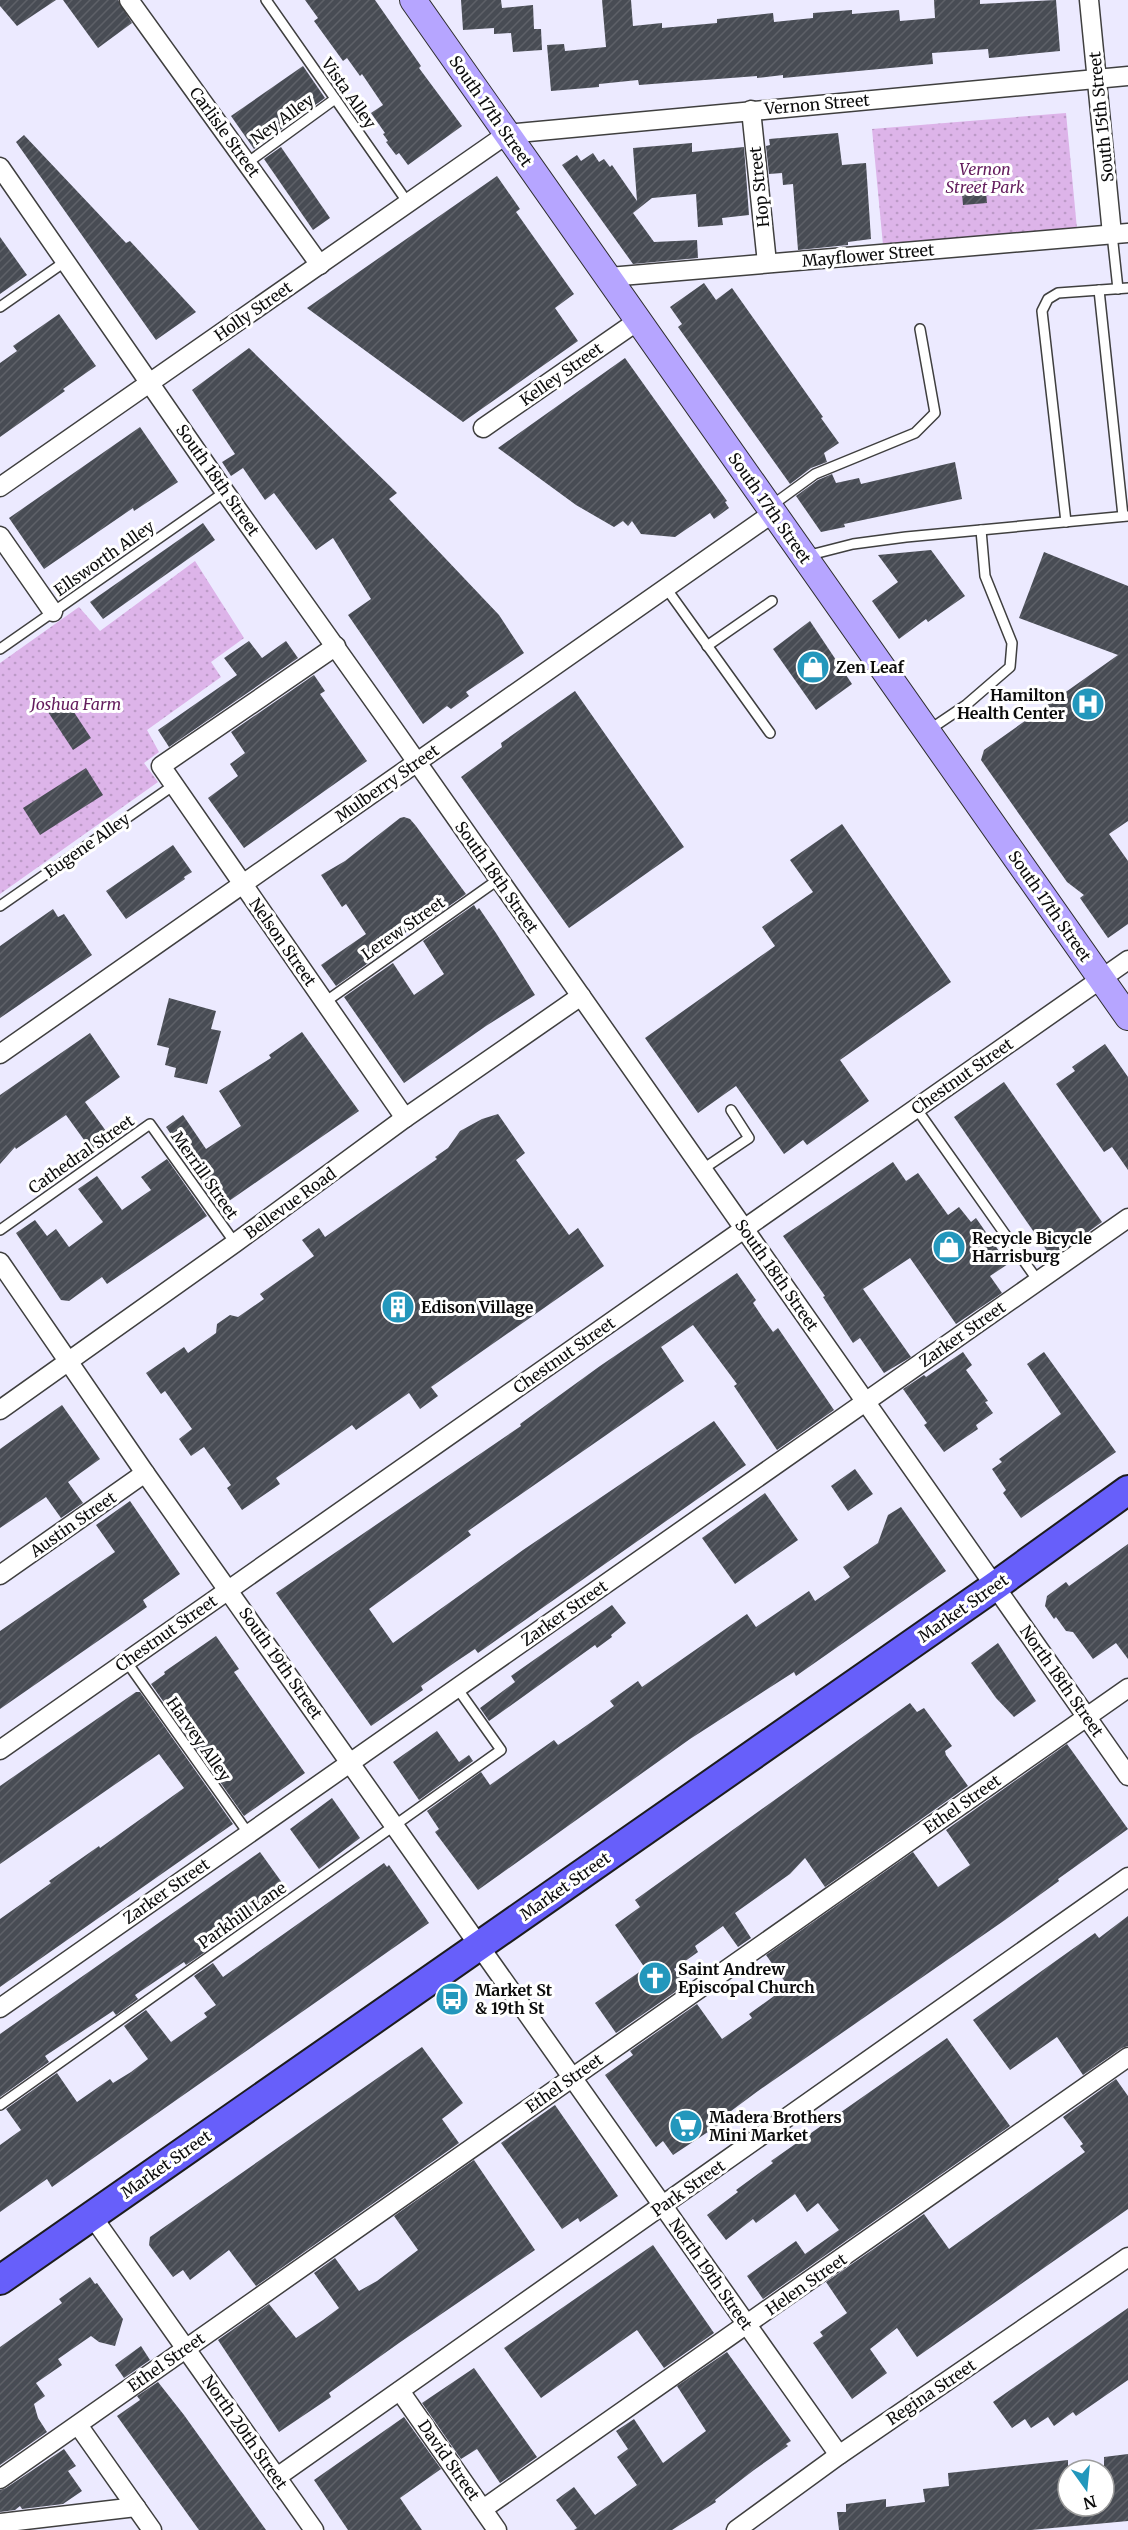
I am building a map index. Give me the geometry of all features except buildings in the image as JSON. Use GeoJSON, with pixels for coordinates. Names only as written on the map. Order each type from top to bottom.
{"type":"FeatureCollection","features":[{"type":"Feature","properties":{"kind":"main road","name":"South 17th Street"},"geometry":{"type":"LineString","coordinates":[[413,0],[1128,1017]]}},
{"type":"Feature","properties":{"kind":"main road","name":"Market Street"},"geometry":{"type":"LineString","coordinates":[[0,2280],[995,1586],[1128,1490]]}},
{"type":"Feature","properties":{"kind":"street","name":"Carlisle Street"},"geometry":{"type":"LineString","coordinates":[[129,0],[320,265]]}},
{"type":"Feature","properties":{"kind":"street","name":"South 15th Street"},"geometry":{"type":"LineString","coordinates":[[1089,0],[1097,79],[1120,234]]}},
{"type":"Feature","properties":{"kind":"street","name":"Vernon Street"},"geometry":{"type":"LineString","coordinates":[[507,134],[1128,76]]}},
{"type":"Feature","properties":{"kind":"street","name":"Hop Street"},"geometry":{"type":"LineString","coordinates":[[751,110],[767,263]]}},
{"type":"Feature","properties":{"kind":"street","name":"Holly Street"},"geometry":{"type":"LineString","coordinates":[[0,487],[507,134]]}},
{"type":"Feature","properties":{"kind":"street","name":"South 18th Street"},"geometry":{"type":"LineString","coordinates":[[0,168],[151,382],[225,492],[336,646],[995,1586]]}},
{"type":"Feature","properties":{"kind":"street","name":"Mayflower Street"},"geometry":{"type":"LineString","coordinates":[[609,277],[1120,234]]}},
{"type":"Feature","properties":{"kind":"street","name":"Kelley Street"},"geometry":{"type":"LineString","coordinates":[[483,428],[639,320]]}},
{"type":"Feature","properties":{"kind":"street","name":"Mulberry Street"},"geometry":{"type":"LineString","coordinates":[[0,1054],[666,588],[771,510]]}},
{"type":"Feature","properties":{"kind":"street"},"geometry":{"type":"LineString","coordinates":[[0,536],[53,612]]}},
{"type":"Feature","properties":{"kind":"street","name":"Nelson Street"},"geometry":{"type":"LineString","coordinates":[[336,646],[161,766],[405,1118]]}},
{"type":"Feature","properties":{"kind":"street","name":"Chestnut Street"},"geometry":{"type":"LineString","coordinates":[[0,1750],[1128,960]]}},
{"type":"Feature","properties":{"kind":"street","name":"Bellevue Road"},"geometry":{"type":"LineString","coordinates":[[0,1410],[70,1362],[405,1118],[581,996]]}},
{"type":"Feature","properties":{"kind":"street","name":"Zarker Street"},"geometry":{"type":"LineString","coordinates":[[0,2008],[1128,1218]]}},
{"type":"Feature","properties":{"kind":"street","name":"South 19th Street"},"geometry":{"type":"LineString","coordinates":[[0,1262],[145,1473],[480,1946]]}},
{"type":"Feature","properties":{"kind":"street","name":"Austin Street"},"geometry":{"type":"LineString","coordinates":[[0,1575],[145,1473]]}},
{"type":"Feature","properties":{"kind":"street","name":"North 18th Street"},"geometry":{"type":"LineString","coordinates":[[995,1586],[1128,1776]]}},
{"type":"Feature","properties":{"kind":"street","name":"Ethel Street"},"geometry":{"type":"LineString","coordinates":[[0,2479],[1128,1688]]}},
{"type":"Feature","properties":{"kind":"street","name":"Park Street"},"geometry":{"type":"LineString","coordinates":[[277,2477],[1128,1877]]}},
{"type":"Feature","properties":{"kind":"street","name":"North 19th Street"},"geometry":{"type":"LineString","coordinates":[[480,1946],[839,2455]]}},
{"type":"Feature","properties":{"kind":"street","name":"Helen Street"},"geometry":{"type":"LineString","coordinates":[[483,2509],[1128,2057]]}},
{"type":"Feature","properties":{"kind":"street","name":"North 20th Street"},"geometry":{"type":"LineString","coordinates":[[92,2216],[315,2530]]}},
{"type":"Feature","properties":{"kind":"street","name":"Regina Street"},"geometry":{"type":"LineString","coordinates":[[736,2530],[839,2455],[1128,2257]]}},
{"type":"Feature","properties":{"kind":"street","name":"David Street"},"geometry":{"type":"LineString","coordinates":[[400,2391],[497,2530]]}},
{"type":"Feature","properties":{"kind":"street"},"geometry":{"type":"LineString","coordinates":[[78,2425],[152,2530]]}},
{"type":"Feature","properties":{"kind":"street"},"geometry":{"type":"LineString","coordinates":[[0,2523],[136,2507]]}},
{"type":"Feature","properties":{"kind":"lane","name":"Vista Alley"},"geometry":{"type":"LineString","coordinates":[[266,0],[408,203]]}},
{"type":"Feature","properties":{"kind":"lane","name":"Ney Alley"},"geometry":{"type":"LineString","coordinates":[[247,163],[335,99]]}},
{"type":"Feature","properties":{"kind":"lane"},"geometry":{"type":"LineString","coordinates":[[1066,522],[1042,311],[1048,299],[1058,293],[1123,288],[1120,234]]}},
{"type":"Feature","properties":{"kind":"lane"},"geometry":{"type":"LineString","coordinates":[[0,307],[66,261]]}},
{"type":"Feature","properties":{"kind":"lane"},"geometry":{"type":"LineString","coordinates":[[804,556],[853,543],[1125,516],[1099,290]]}},
{"type":"Feature","properties":{"kind":"lane"},"geometry":{"type":"LineString","coordinates":[[771,510],[815,474],[915,433],[936,413],[920,329]]}},
{"type":"Feature","properties":{"kind":"lane","name":"Ellsworth Alley"},"geometry":{"type":"LineString","coordinates":[[0,649],[225,492]]}},
{"type":"Feature","properties":{"kind":"lane"},"geometry":{"type":"LineString","coordinates":[[927,731],[974,698],[1010,667],[1012,643],[985,576],[981,530]]}},
{"type":"Feature","properties":{"kind":"lane"},"geometry":{"type":"LineString","coordinates":[[666,588],[770,733]]}},
{"type":"Feature","properties":{"kind":"lane"},"geometry":{"type":"LineString","coordinates":[[707,646],[772,600]]}},
{"type":"Feature","properties":{"kind":"lane","name":"Eugene Alley"},"geometry":{"type":"LineString","coordinates":[[0,906],[174,784]]}},
{"type":"Feature","properties":{"kind":"lane","name":"Lerew Street"},"geometry":{"type":"LineString","coordinates":[[324,1002],[499,879]]}},
{"type":"Feature","properties":{"kind":"lane"},"geometry":{"type":"LineString","coordinates":[[916,1108],[1038,1281]]}},
{"type":"Feature","properties":{"kind":"lane"},"geometry":{"type":"LineString","coordinates":[[703,1169],[749,1138],[731,1110]]}},
{"type":"Feature","properties":{"kind":"lane","name":"Merrill Street"},"geometry":{"type":"LineString","coordinates":[[150,1124],[235,1243]]}},
{"type":"Feature","properties":{"kind":"lane","name":"Cathedral Street"},"geometry":{"type":"LineString","coordinates":[[0,1230],[150,1124]]}},
{"type":"Feature","properties":{"kind":"lane","name":"Harvey Alley"},"geometry":{"type":"LineString","coordinates":[[126,1661],[248,1833]]}},
{"type":"Feature","properties":{"kind":"lane","name":"Parkhill Lane"},"geometry":{"type":"LineString","coordinates":[[0,2105],[501,1750],[457,1688]]}},
{"type":"Feature","properties":{"kind":"green space","name":"Vernon Street Park"},"geometry":{"type":"Polygon","coordinates":[[[1066,113],[1077,229],[883,245],[872,129],[1066,113]]]}},
{"type":"Feature","properties":{"kind":"green space","name":"Joshua Farm"},"geometry":{"type":"Polygon","coordinates":[[[195,561],[244,638],[211,662],[221,677],[147,730],[159,752],[144,763],[158,782],[0,894],[0,663],[79,607],[100,631],[195,561]]]}},
{"type":"Feature","properties":{"kind":"place","name":"Zen Leaf"},"geometry":{"type":"Point","coordinates":[813,667]}},
{"type":"Feature","properties":{"kind":"place","name":"Hamilton Health Center"},"geometry":{"type":"Point","coordinates":[1088,704]}},
{"type":"Feature","properties":{"kind":"place","name":"Recycle Bicycle Harrisburg"},"geometry":{"type":"Point","coordinates":[949,1247]}},
{"type":"Feature","properties":{"kind":"place","name":"Edison Village"},"geometry":{"type":"Point","coordinates":[398,1307]}},
{"type":"Feature","properties":{"kind":"place","name":"Saint Andrew Episcopal Church"},"geometry":{"type":"Point","coordinates":[655,1978]}},
{"type":"Feature","properties":{"kind":"place","name":"Market St & 19th St"},"geometry":{"type":"Point","coordinates":[452,1999]}},
{"type":"Feature","properties":{"kind":"place","name":"Madera Brothers Mini Market"},"geometry":{"type":"Point","coordinates":[686,2126]}}]}
